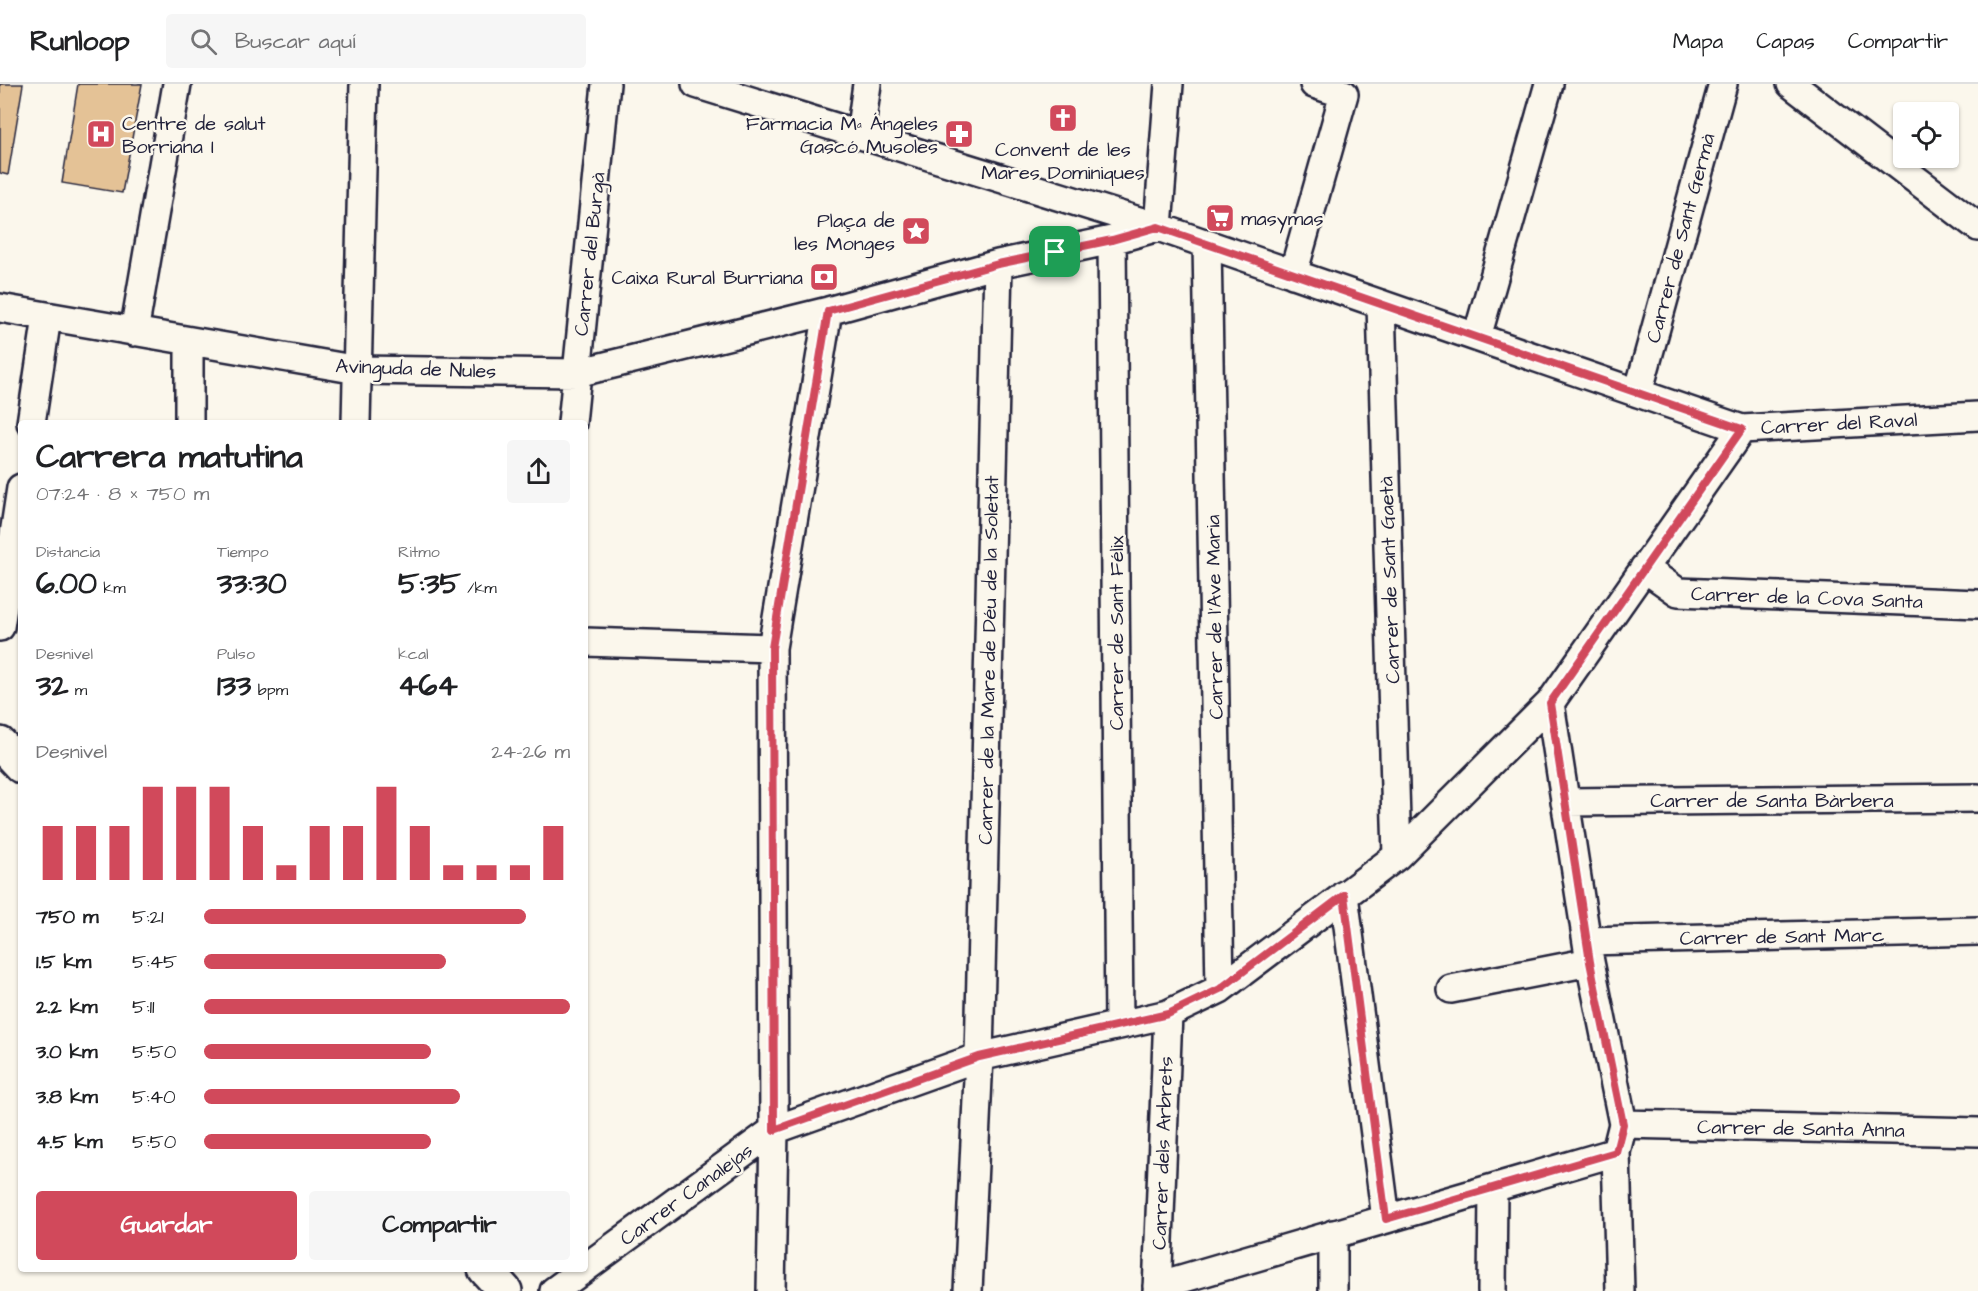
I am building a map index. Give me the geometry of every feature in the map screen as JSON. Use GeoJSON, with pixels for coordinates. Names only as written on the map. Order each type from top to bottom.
{"type":"FeatureCollection","features":[{"type":"Feature","properties":{"kind":"street"},"geometry":{"type":"LineString","coordinates":[[134,332],[177,84]]}},
{"type":"Feature","properties":{"kind":"street"},"geometry":{"type":"LineString","coordinates":[[357,420],[364,84]]}},
{"type":"Feature","properties":{"kind":"street","name":"Carrer del Burgà"},"geometry":{"type":"LineString","coordinates":[[572,420],[606,84]]}},
{"type":"Feature","properties":{"kind":"street"},"geometry":{"type":"LineString","coordinates":[[696,84],[1158,227]]}},
{"type":"Feature","properties":{"kind":"street"},"geometry":{"type":"LineString","coordinates":[[860,135],[867,84]]}},
{"type":"Feature","properties":{"kind":"street"},"geometry":{"type":"LineString","coordinates":[[1158,227],[1169,84]]}},
{"type":"Feature","properties":{"kind":"street"},"geometry":{"type":"LineString","coordinates":[[1293,274],[1344,94],[1314,84]]}},
{"type":"Feature","properties":{"kind":"street"},"geometry":{"type":"LineString","coordinates":[[1477,338],[1549,84]]}},
{"type":"Feature","properties":{"kind":"street","name":"Carrer de Sant Germà"},"geometry":{"type":"LineString","coordinates":[[1638,393],[1723,84]]}},
{"type":"Feature","properties":{"kind":"street"},"geometry":{"type":"LineString","coordinates":[[1791,84],[1978,227]]}},
{"type":"Feature","properties":{"kind":"street"},"geometry":{"type":"LineString","coordinates":[[771,1291],[774,1130],[772,648],[828,311],[998,264],[1112,240],[1158,227]]}},
{"type":"Feature","properties":{"kind":"street","name":"Carrer del Raval"},"geometry":{"type":"LineString","coordinates":[[1158,227],[1742,429],[1978,416]]}},
{"type":"Feature","properties":{"kind":"street","name":"Carrer de Sant Félix"},"geometry":{"type":"LineString","coordinates":[[1112,240],[1119,1025]]}},
{"type":"Feature","properties":{"kind":"street","name":"Carrer de l'Ave Maria"},"geometry":{"type":"LineString","coordinates":[[1207,244],[1220,989]]}},
{"type":"Feature","properties":{"kind":"street","name":"Carrer de la Mare de Déu de la Soletat"},"geometry":{"type":"LineString","coordinates":[[968,1291],[979,1057],[998,264]]}},
{"type":"Feature","properties":{"kind":"street","name":"Carrer de Sant Gaetà"},"geometry":{"type":"LineString","coordinates":[[1381,304],[1397,856]]}},
{"type":"Feature","properties":{"kind":"street","name":"Avinguda de Nules"},"geometry":{"type":"LineString","coordinates":[[0,308],[358,370],[577,373],[828,311]]}},
{"type":"Feature","properties":{"kind":"street"},"geometry":{"type":"LineString","coordinates":[[31,420],[47,317]]}},
{"type":"Feature","properties":{"kind":"street"},"geometry":{"type":"LineString","coordinates":[[189,341],[189,420]]}},
{"type":"Feature","properties":{"kind":"street","name":"Carrer Canalejas"},"geometry":{"type":"LineString","coordinates":[[588,1266],[774,1130],[979,1057],[1168,1014],[1220,989],[1397,856],[1550,703],[1742,429]]}},
{"type":"Feature","properties":{"kind":"street"},"geometry":{"type":"LineString","coordinates":[[0,627],[18,508]]}},
{"type":"Feature","properties":{"kind":"street","name":"Carrer de la Cova Santa"},"geometry":{"type":"LineString","coordinates":[[1644,568],[1678,592],[1978,604]]}},
{"type":"Feature","properties":{"kind":"street"},"geometry":{"type":"LineString","coordinates":[[588,642],[772,648]]}},
{"type":"Feature","properties":{"kind":"street"},"geometry":{"type":"LineString","coordinates":[[1550,703],[1588,951],[1623,1124],[1616,1152],[1620,1291]]}},
{"type":"Feature","properties":{"kind":"street"},"geometry":{"type":"LineString","coordinates":[[0,744],[18,763]]}},
{"type":"Feature","properties":{"kind":"street","name":"Carrer de Santa Bàrbera"},"geometry":{"type":"LineString","coordinates":[[1565,802],[1978,798]]}},
{"type":"Feature","properties":{"kind":"street"},"geometry":{"type":"LineString","coordinates":[[1344,895],[1386,1219]]}},
{"type":"Feature","properties":{"kind":"street","name":"Carrer de Sant Marc"},"geometry":{"type":"LineString","coordinates":[[1451,989],[1588,951],[1978,931]]}},
{"type":"Feature","properties":{"kind":"street","name":"Carrer dels Arbrets"},"geometry":{"type":"LineString","coordinates":[[1157,1288],[1168,1014]]}},
{"type":"Feature","properties":{"kind":"street","name":"Carrer de Santa Anna"},"geometry":{"type":"LineString","coordinates":[[1623,1124],[1978,1132]]}},
{"type":"Feature","properties":{"kind":"street"},"geometry":{"type":"LineString","coordinates":[[1157,1288],[1616,1152]]}},
{"type":"Feature","properties":{"kind":"street"},"geometry":{"type":"LineString","coordinates":[[1492,1291],[1493,1188]]}},
{"type":"Feature","properties":{"kind":"street"},"geometry":{"type":"LineString","coordinates":[[1333,1234],[1333,1291]]}},
{"type":"Feature","properties":{"kind":"street","name":"Carrer Canalejas"},"geometry":{"type":"LineString","coordinates":[[554,1291],[580,1272]]}},
{"type":"Feature","properties":{"kind":"building"},"geometry":{"type":"Polygon","coordinates":[[[0,84],[23,84],[8,175],[0,173],[0,84]]]}},
{"type":"Feature","properties":{"kind":"building","name":"Centre de salut Borriana I"},"geometry":{"type":"Polygon","coordinates":[[[78,84],[142,84],[122,193],[62,183],[78,84]]]}},
{"type":"Feature","properties":{"kind":"place","name":"Convent de les Mares Dominiques"},"geometry":{"type":"Point","coordinates":[1063,118]}},
{"type":"Feature","properties":{"kind":"place","name":"Centre de salut Borriana I"},"geometry":{"type":"Point","coordinates":[101,134]}},
{"type":"Feature","properties":{"kind":"place","name":"Farmacia Mª Ángeles Gascó Musoles"},"geometry":{"type":"Point","coordinates":[959,134]}},
{"type":"Feature","properties":{"kind":"place","name":"masymas"},"geometry":{"type":"Point","coordinates":[1220,218]}},
{"type":"Feature","properties":{"kind":"place","name":"Plaça de les Monges"},"geometry":{"type":"Point","coordinates":[916,231]}},
{"type":"Feature","properties":{"kind":"place","name":"Caixa Rural Burriana"},"geometry":{"type":"Point","coordinates":[824,277]}},
{"type":"Feature","properties":{"kind":"route"},"geometry":{"type":"LineString","coordinates":[[1158,227],[1742,429],[1550,703],[1590,962],[1623,1124],[1616,1152],[1386,1219],[1344,895],[1220,989],[1168,1014],[979,1057],[774,1130],[772,648],[828,311],[998,264],[1055,252],[1158,227]]}}]}
